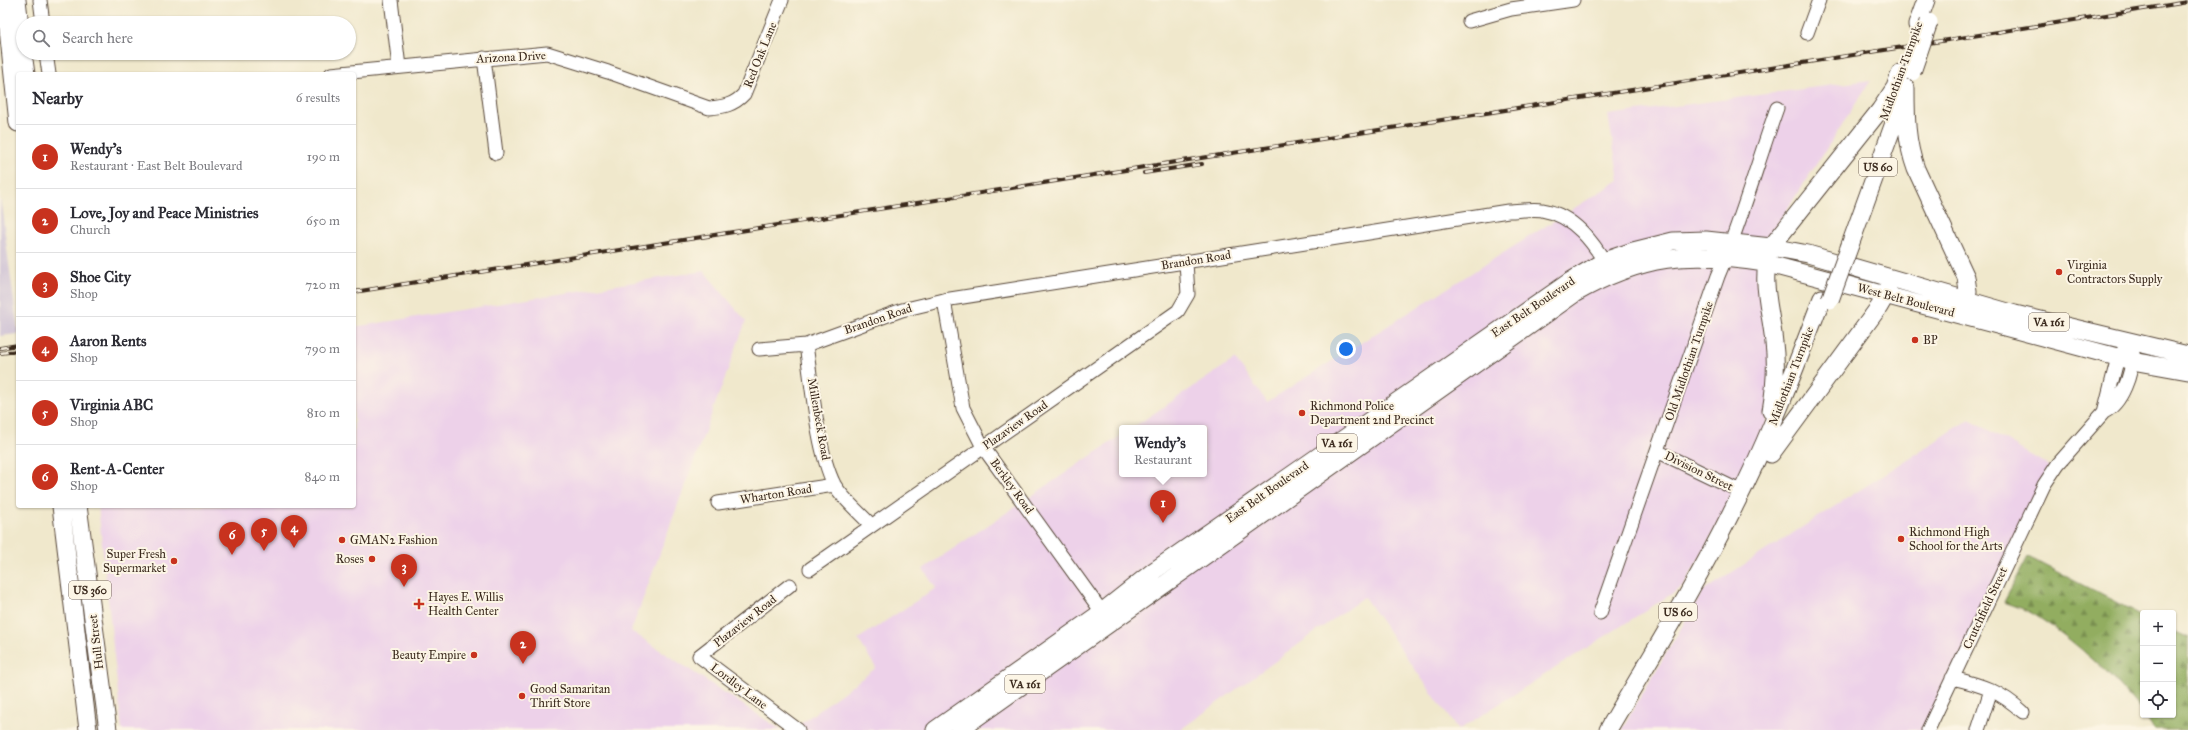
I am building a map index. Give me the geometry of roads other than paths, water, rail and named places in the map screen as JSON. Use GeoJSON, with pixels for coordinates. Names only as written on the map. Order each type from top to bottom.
{"type":"FeatureCollection","features":[{"type":"Feature","properties":{"kind":"main road"},"geometry":{"type":"LineString","coordinates":[[5,0],[16,104]]}},
{"type":"Feature","properties":{"kind":"main road"},"geometry":{"type":"LineString","coordinates":[[17,0],[19,16]]}},
{"type":"Feature","properties":{"kind":"main road","name":"Midlothian Turnpike"},"geometry":{"type":"LineString","coordinates":[[1621,730],[1712,572],[1771,454],[1790,410],[1826,299],[1923,23],[1926,0]]}},
{"type":"Feature","properties":{"kind":"main road","name":"Midlothian Turnpike"},"geometry":{"type":"LineString","coordinates":[[1923,23],[1937,0]]}},
{"type":"Feature","properties":{"kind":"main road"},"geometry":{"type":"LineString","coordinates":[[24,60],[26,72]]}},
{"type":"Feature","properties":{"kind":"main road"},"geometry":{"type":"LineString","coordinates":[[1767,438],[1776,373],[1774,345],[1765,287],[1765,263],[1771,246],[1903,80]]}},
{"type":"Feature","properties":{"kind":"main road"},"geometry":{"type":"LineString","coordinates":[[1903,80],[1909,150],[1916,169],[1966,277],[1969,312]]}},
{"type":"Feature","properties":{"kind":"main road","name":"East Belt Boulevard"},"geometry":{"type":"LineString","coordinates":[[959,730],[1106,618],[1155,570],[1569,282],[1608,268],[1633,251],[1673,242],[1701,240],[1732,253],[1835,281]]}},
{"type":"Feature","properties":{"kind":"main road","name":"East Belt Boulevard"},"geometry":{"type":"LineString","coordinates":[[1732,253],[1771,246],[1839,263]]}},
{"type":"Feature","properties":{"kind":"main road"},"geometry":{"type":"LineString","coordinates":[[1732,253],[1756,272],[1765,287]]}},
{"type":"Feature","properties":{"kind":"main road","name":"West Belt Boulevard"},"geometry":{"type":"LineString","coordinates":[[1839,263],[1890,278],[1969,312]]}},
{"type":"Feature","properties":{"kind":"main road"},"geometry":{"type":"LineString","coordinates":[[1771,454],[1886,296],[1890,278]]}},
{"type":"Feature","properties":{"kind":"main road","name":"West Belt Boulevard"},"geometry":{"type":"LineString","coordinates":[[1835,281],[1886,296],[1969,312]]}},
{"type":"Feature","properties":{"kind":"main road","name":"Midlothian Turnpike"},"geometry":{"type":"LineString","coordinates":[[1608,730],[1690,591],[1742,492],[1767,438],[1826,299]]}},
{"type":"Feature","properties":{"kind":"main road","name":"VA 161"},"geometry":{"type":"LineString","coordinates":[[1969,312],[2131,342],[2188,355]]}},
{"type":"Feature","properties":{"kind":"main road","name":"VA 161"},"geometry":{"type":"LineString","coordinates":[[1969,312],[2125,359],[2188,371]]}},
{"type":"Feature","properties":{"kind":"main road","name":"Hull Street"},"geometry":{"type":"LineString","coordinates":[[61,508],[88,730]]}},
{"type":"Feature","properties":{"kind":"main road","name":"Hull Street"},"geometry":{"type":"LineString","coordinates":[[78,508],[108,730]]}},
{"type":"Feature","properties":{"kind":"main road","name":"East Belt Boulevard"},"geometry":{"type":"LineString","coordinates":[[935,730],[1106,618]]}},
{"type":"Feature","properties":{"kind":"street"},"geometry":{"type":"LineString","coordinates":[[40,0],[42,16]]}},
{"type":"Feature","properties":{"kind":"street"},"geometry":{"type":"LineString","coordinates":[[392,0],[399,67]]}},
{"type":"Feature","properties":{"kind":"street","name":"Red Oak Lane"},"geometry":{"type":"LineString","coordinates":[[731,104],[744,94],[782,0]]}},
{"type":"Feature","properties":{"kind":"street"},"geometry":{"type":"LineString","coordinates":[[1469,21],[1511,9],[1573,0]]}},
{"type":"Feature","properties":{"kind":"street"},"geometry":{"type":"LineString","coordinates":[[1807,34],[1819,0]]}},
{"type":"Feature","properties":{"kind":"street","name":"Arizona Drive"},"geometry":{"type":"LineString","coordinates":[[350,72],[547,53],[608,72],[710,108],[731,104]]}},
{"type":"Feature","properties":{"kind":"street"},"geometry":{"type":"LineString","coordinates":[[484,58],[496,153]]}},
{"type":"Feature","properties":{"kind":"street"},"geometry":{"type":"LineString","coordinates":[[47,60],[49,72]]}},
{"type":"Feature","properties":{"kind":"street","name":"Old Midlothian Turnpike"},"geometry":{"type":"LineString","coordinates":[[1600,613],[1657,451],[1732,253],[1777,108]]}},
{"type":"Feature","properties":{"kind":"street","name":"Brandon Road"},"geometry":{"type":"LineString","coordinates":[[759,349],[806,345],[902,310],[944,300],[1508,211],[1541,210],[1555,214],[1573,223],[1582,231],[1608,268]]}},
{"type":"Feature","properties":{"kind":"street","name":"Plazaview Road"},"geometry":{"type":"LineString","coordinates":[[810,569],[1178,311],[1188,294],[1186,262]]}},
{"type":"Feature","properties":{"kind":"street","name":"Berkley Road"},"geometry":{"type":"LineString","coordinates":[[944,300],[963,408],[983,447],[1106,618]]}},
{"type":"Feature","properties":{"kind":"street","name":"Crutchfield Street"},"geometry":{"type":"LineString","coordinates":[[1928,730],[2047,478],[2104,412],[2131,342]]}},
{"type":"Feature","properties":{"kind":"street","name":"Millenbeck Road"},"geometry":{"type":"LineString","coordinates":[[806,345],[822,448],[834,485],[871,525]]}},
{"type":"Feature","properties":{"kind":"street","name":"Division Street"},"geometry":{"type":"LineString","coordinates":[[1657,451],[1742,492]]}},
{"type":"Feature","properties":{"kind":"street","name":"Wharton Road"},"geometry":{"type":"LineString","coordinates":[[718,503],[834,485]]}},
{"type":"Feature","properties":{"kind":"street","name":"Plazaview Road"},"geometry":{"type":"LineString","coordinates":[[699,656],[790,585]]}},
{"type":"Feature","properties":{"kind":"street","name":"Lordley Lane"},"geometry":{"type":"LineString","coordinates":[[699,656],[798,730]]}},
{"type":"Feature","properties":{"kind":"street"},"geometry":{"type":"LineString","coordinates":[[1952,678],[1991,690],[2010,700],[2023,712]]}},
{"type":"Feature","properties":{"kind":"street"},"geometry":{"type":"LineString","coordinates":[[1978,730],[1991,690]]}},
{"type":"Feature","properties":{"kind":"railway"},"geometry":{"type":"LineString","coordinates":[[356,292],[2188,2]]}},
{"type":"Feature","properties":{"kind":"railway"},"geometry":{"type":"LineString","coordinates":[[1144,173],[1202,164]]}},
{"type":"Feature","properties":{"kind":"railway"},"geometry":{"type":"LineString","coordinates":[[0,348],[16,345]]}},
{"type":"Feature","properties":{"kind":"railway"},"geometry":{"type":"LineString","coordinates":[[0,353],[16,351]]}},
{"type":"Feature","properties":{"kind":"place","name":"Virginia Contractors Supply"},"geometry":{"type":"Point","coordinates":[2059,272]}},
{"type":"Feature","properties":{"kind":"place","name":"BP"},"geometry":{"type":"Point","coordinates":[1915,340]}},
{"type":"Feature","properties":{"kind":"place","name":"Richmond Police Department 2nd Precinct"},"geometry":{"type":"Point","coordinates":[1302,413]}},
{"type":"Feature","properties":{"kind":"place","name":"Wendy's"},"geometry":{"type":"Point","coordinates":[1163,523]}},
{"type":"Feature","properties":{"kind":"place","name":"Richmond High School for the Arts"},"geometry":{"type":"Point","coordinates":[1901,539]}},
{"type":"Feature","properties":{"kind":"place","name":"GMAN2 Fashion"},"geometry":{"type":"Point","coordinates":[342,540]}},
{"type":"Feature","properties":{"kind":"place","name":"Aaron Rents"},"geometry":{"type":"Point","coordinates":[294,548]}},
{"type":"Feature","properties":{"kind":"place","name":"Virginia ABC"},"geometry":{"type":"Point","coordinates":[264,551]}},
{"type":"Feature","properties":{"kind":"place","name":"Rent-A-Center"},"geometry":{"type":"Point","coordinates":[232,555]}},
{"type":"Feature","properties":{"kind":"place","name":"Roses"},"geometry":{"type":"Point","coordinates":[372,559]}},
{"type":"Feature","properties":{"kind":"place","name":"Super Fresh Supermarket"},"geometry":{"type":"Point","coordinates":[174,561]}},
{"type":"Feature","properties":{"kind":"place","name":"Shoe City"},"geometry":{"type":"Point","coordinates":[404,587]}},
{"type":"Feature","properties":{"kind":"place","name":"Hayes E. Willis Health Center"},"geometry":{"type":"Point","coordinates":[419,604]}},
{"type":"Feature","properties":{"kind":"place","name":"Beauty Empire"},"geometry":{"type":"Point","coordinates":[474,655]}},
{"type":"Feature","properties":{"kind":"place","name":"Love, Joy and Peace Ministries"},"geometry":{"type":"Point","coordinates":[523,664]}},
{"type":"Feature","properties":{"kind":"place","name":"Good Samaritan Thrift Store"},"geometry":{"type":"Point","coordinates":[522,696]}}]}
